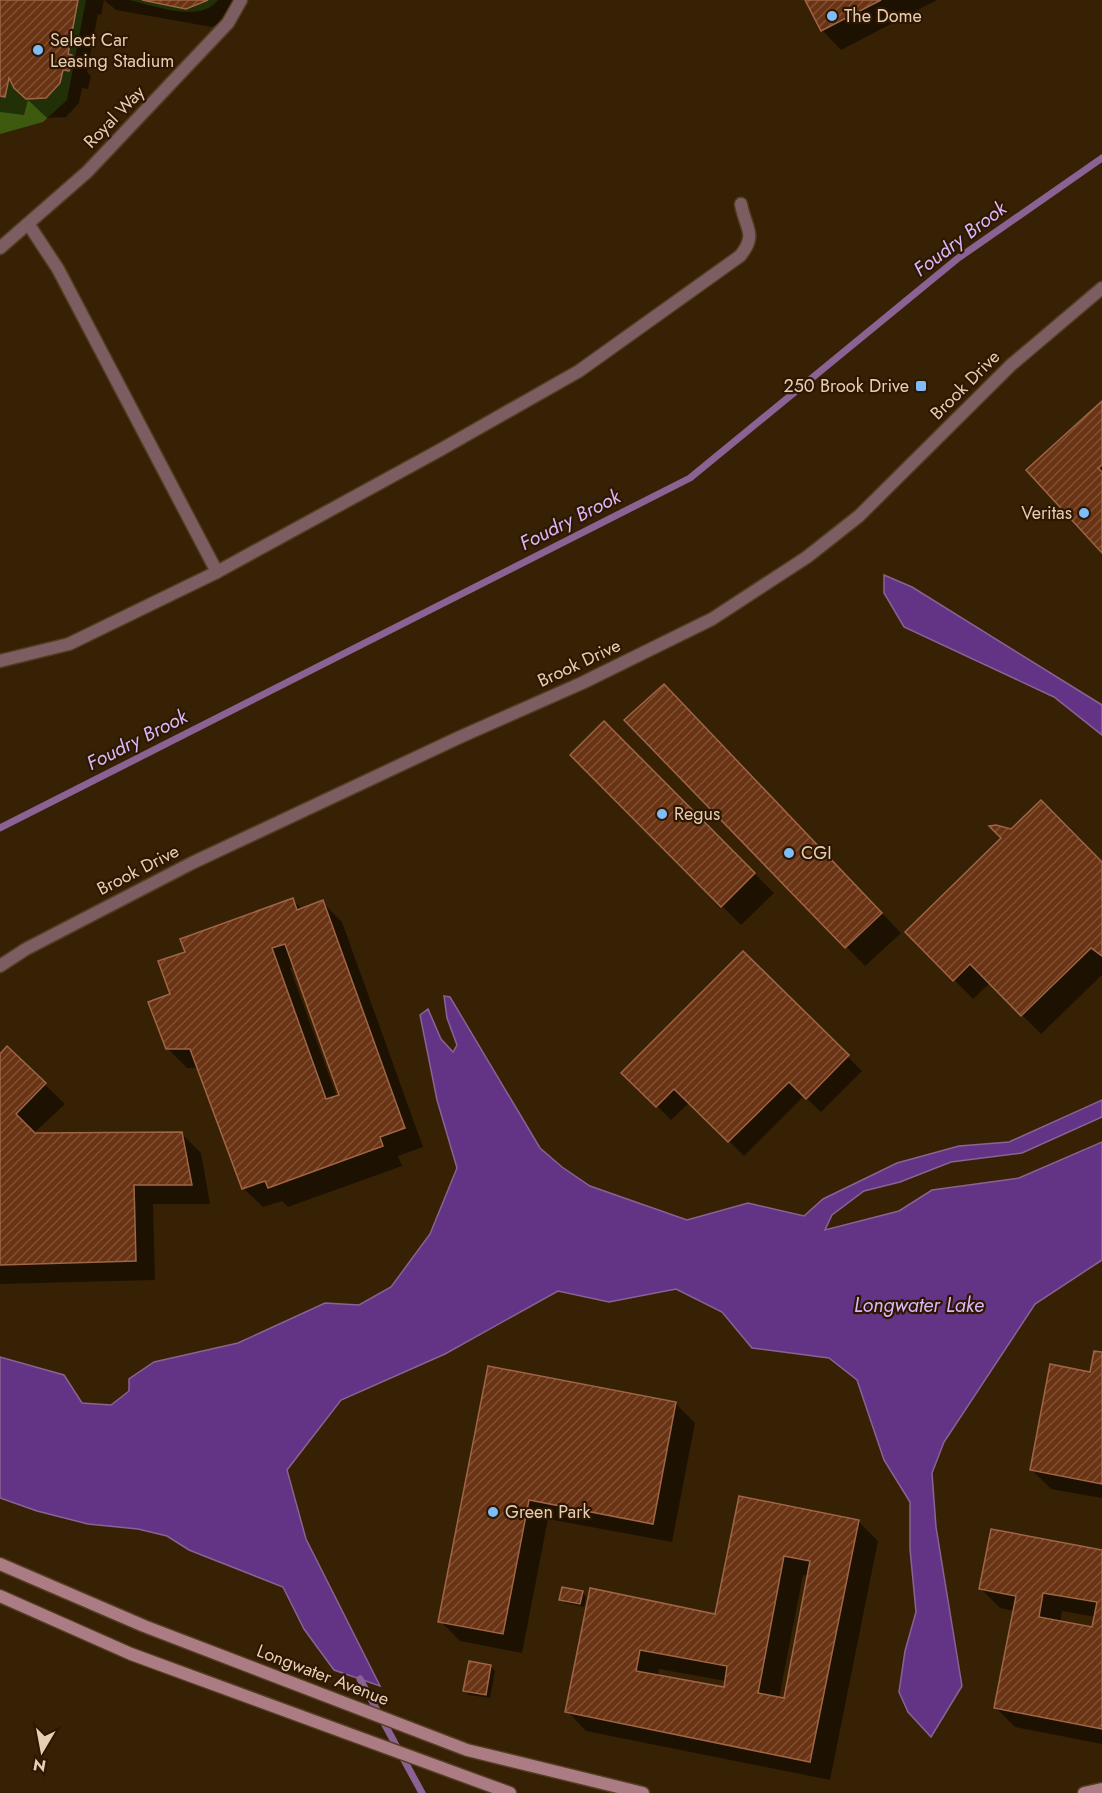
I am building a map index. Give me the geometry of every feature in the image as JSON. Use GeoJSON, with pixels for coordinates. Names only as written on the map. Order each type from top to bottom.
{"type":"FeatureCollection","features":[{"type":"Feature","properties":{"kind":"street","name":"Royal Way"},"geometry":{"type":"LineString","coordinates":[[0,248],[87,172],[228,23],[242,0]]}},
{"type":"Feature","properties":{"kind":"street"},"geometry":{"type":"LineString","coordinates":[[0,661],[69,644],[217,572],[579,371],[740,256],[751,234],[741,204]]}},
{"type":"Feature","properties":{"kind":"street"},"geometry":{"type":"LineString","coordinates":[[29,225],[58,269],[217,572]]}},
{"type":"Feature","properties":{"kind":"street","name":"Brook Drive"},"geometry":{"type":"LineString","coordinates":[[0,966],[26,949],[192,863],[460,737],[582,683],[712,619],[807,557],[860,516],[1004,372],[1050,329],[1102,288]]}},
{"type":"Feature","properties":{"kind":"street","name":"Longwater Avenue"},"geometry":{"type":"LineString","coordinates":[[0,1564],[144,1626],[328,1694],[467,1750],[643,1793]]}},
{"type":"Feature","properties":{"kind":"street"},"geometry":{"type":"LineString","coordinates":[[0,1596],[131,1654],[368,1739],[459,1777],[510,1793]]}},
{"type":"Feature","properties":{"kind":"street"},"geometry":{"type":"LineString","coordinates":[[1084,1793],[1102,1789]]}},
{"type":"Feature","properties":{"kind":"green space","name":"Select Car Leasing Stadium"},"geometry":{"type":"Polygon","coordinates":[[[0,0],[86,0],[67,100],[43,122],[0,134],[0,0]]]}},
{"type":"Feature","properties":{"kind":"green space","name":"Select Car Leasing Stadium"},"geometry":{"type":"Polygon","coordinates":[[[129,0],[218,0],[210,7],[200,11],[188,12],[163,9],[129,0]]]}},
{"type":"Feature","properties":{"kind":"water"},"geometry":{"type":"Polygon","coordinates":[[[884,575],[912,587],[1102,705],[1102,735],[1054,697],[904,627],[884,593],[884,575]]]}},
{"type":"Feature","properties":{"kind":"water","name":"Longwater Lake"},"geometry":{"type":"Polygon","coordinates":[[[444,996],[450,997],[540,1148],[562,1167],[590,1186],[687,1220],[748,1203],[804,1216],[823,1199],[897,1163],[959,1146],[1009,1142],[1102,1100],[1102,1117],[1022,1153],[951,1162],[900,1182],[864,1191],[832,1215],[825,1230],[899,1211],[932,1190],[1019,1178],[1102,1142],[1102,1260],[1035,1304],[944,1442],[932,1473],[936,1527],[962,1686],[931,1737],[908,1712],[899,1692],[905,1651],[916,1612],[910,1549],[910,1502],[884,1460],[857,1380],[829,1358],[752,1348],[722,1312],[676,1289],[609,1302],[558,1291],[445,1354],[341,1400],[287,1470],[306,1539],[380,1686],[334,1670],[304,1629],[283,1587],[189,1550],[167,1536],[138,1529],[88,1524],[37,1511],[0,1498],[0,1357],[64,1375],[82,1403],[111,1405],[129,1391],[129,1379],[154,1362],[238,1343],[325,1303],[359,1305],[391,1287],[430,1234],[457,1168],[437,1100],[420,1015],[428,1009],[441,1039],[453,1052],[457,1045],[447,1018],[444,996]]]}},
{"type":"Feature","properties":{"kind":"building","name":"Select Car Leasing Stadium"},"geometry":{"type":"Polygon","coordinates":[[[0,0],[78,0],[68,54],[72,55],[69,71],[63,70],[60,83],[46,98],[26,99],[14,88],[9,78],[5,97],[0,96],[0,0]]]}},
{"type":"Feature","properties":{"kind":"building"},"geometry":{"type":"Polygon","coordinates":[[[142,0],[208,0],[186,9],[142,0]]]}},
{"type":"Feature","properties":{"kind":"building","name":"The Dome"},"geometry":{"type":"Polygon","coordinates":[[[805,0],[881,0],[821,31],[805,0]]]}},
{"type":"Feature","properties":{"kind":"building","name":"Veritas"},"geometry":{"type":"Polygon","coordinates":[[[1102,401],[1102,465],[1098,468],[1102,472],[1102,553],[1026,470],[1102,401]]]}},
{"type":"Feature","properties":{"kind":"building","name":"CGI"},"geometry":{"type":"Polygon","coordinates":[[[664,684],[882,913],[845,948],[624,720],[664,684]]]}},
{"type":"Feature","properties":{"kind":"building","name":"Regus"},"geometry":{"type":"Polygon","coordinates":[[[604,721],[755,873],[721,907],[570,755],[604,721]]]}},
{"type":"Feature","properties":{"kind":"building"},"geometry":{"type":"Polygon","coordinates":[[[1041,800],[1102,862],[1102,956],[1091,948],[1021,1016],[970,964],[953,981],[905,932],[1001,838],[989,826],[996,825],[1011,829],[1041,800]]]}},
{"type":"Feature","properties":{"kind":"building"},"geometry":{"type":"Polygon","coordinates":[[[293,898],[297,910],[323,900],[405,1128],[380,1137],[383,1146],[268,1188],[265,1181],[242,1189],[190,1049],[166,1049],[148,1002],[170,994],[158,961],[185,952],[180,939],[293,898]],[[285,944],[272,948],[326,1099],[339,1095],[285,944]]]}},
{"type":"Feature","properties":{"kind":"building"},"geometry":{"type":"Polygon","coordinates":[[[743,951],[849,1055],[806,1099],[789,1082],[728,1142],[674,1089],[656,1107],[621,1073],[743,951]]]}},
{"type":"Feature","properties":{"kind":"building"},"geometry":{"type":"Polygon","coordinates":[[[7,1046],[46,1083],[16,1114],[35,1133],[182,1132],[192,1185],[134,1185],[136,1261],[0,1265],[0,1054],[7,1046]]]}},
{"type":"Feature","properties":{"kind":"building"},"geometry":{"type":"Polygon","coordinates":[[[1094,1351],[1102,1352],[1102,1484],[1030,1470],[1050,1364],[1090,1372],[1094,1351]]]}},
{"type":"Feature","properties":{"kind":"building","name":"Green Park"},"geometry":{"type":"Polygon","coordinates":[[[488,1366],[676,1402],[653,1524],[529,1500],[503,1634],[438,1622],[488,1366]]]}},
{"type":"Feature","properties":{"kind":"building"},"geometry":{"type":"Polygon","coordinates":[[[739,1496],[859,1520],[810,1762],[565,1712],[590,1588],[715,1614],[739,1496]],[[784,1556],[758,1693],[784,1698],[810,1561],[784,1556]],[[640,1650],[636,1671],[724,1687],[727,1666],[640,1650]]]}},
{"type":"Feature","properties":{"kind":"building"},"geometry":{"type":"Polygon","coordinates":[[[991,1529],[1102,1550],[1102,1729],[994,1708],[1016,1596],[979,1589],[991,1529]],[[1043,1593],[1039,1617],[1092,1627],[1097,1602],[1043,1593]]]}},
{"type":"Feature","properties":{"kind":"building"},"geometry":{"type":"Polygon","coordinates":[[[562,1587],[583,1591],[580,1604],[559,1600],[562,1587]]]}},
{"type":"Feature","properties":{"kind":"building"},"geometry":{"type":"Polygon","coordinates":[[[469,1661],[491,1665],[486,1695],[463,1691],[469,1661]]]}},
{"type":"Feature","properties":{"kind":"waterway","name":"Foudry Brook"},"geometry":{"type":"LineString","coordinates":[[0,828],[690,478],[957,259],[1102,158]]}},
{"type":"Feature","properties":{"kind":"waterway"},"geometry":{"type":"LineString","coordinates":[[360,1679],[422,1793]]}},
{"type":"Feature","properties":{"kind":"place","name":"The Dome"},"geometry":{"type":"Point","coordinates":[832,16]}},
{"type":"Feature","properties":{"kind":"place","name":"Select Car Leasing Stadium"},"geometry":{"type":"Point","coordinates":[38,50]}},
{"type":"Feature","properties":{"kind":"place","name":"250 Brook Drive"},"geometry":{"type":"Point","coordinates":[921,386]}},
{"type":"Feature","properties":{"kind":"place","name":"Veritas"},"geometry":{"type":"Point","coordinates":[1084,513]}},
{"type":"Feature","properties":{"kind":"place","name":"Regus"},"geometry":{"type":"Point","coordinates":[662,814]}},
{"type":"Feature","properties":{"kind":"place","name":"CGI"},"geometry":{"type":"Point","coordinates":[789,853]}},
{"type":"Feature","properties":{"kind":"place","name":"Green Park"},"geometry":{"type":"Point","coordinates":[493,1512]}}]}
